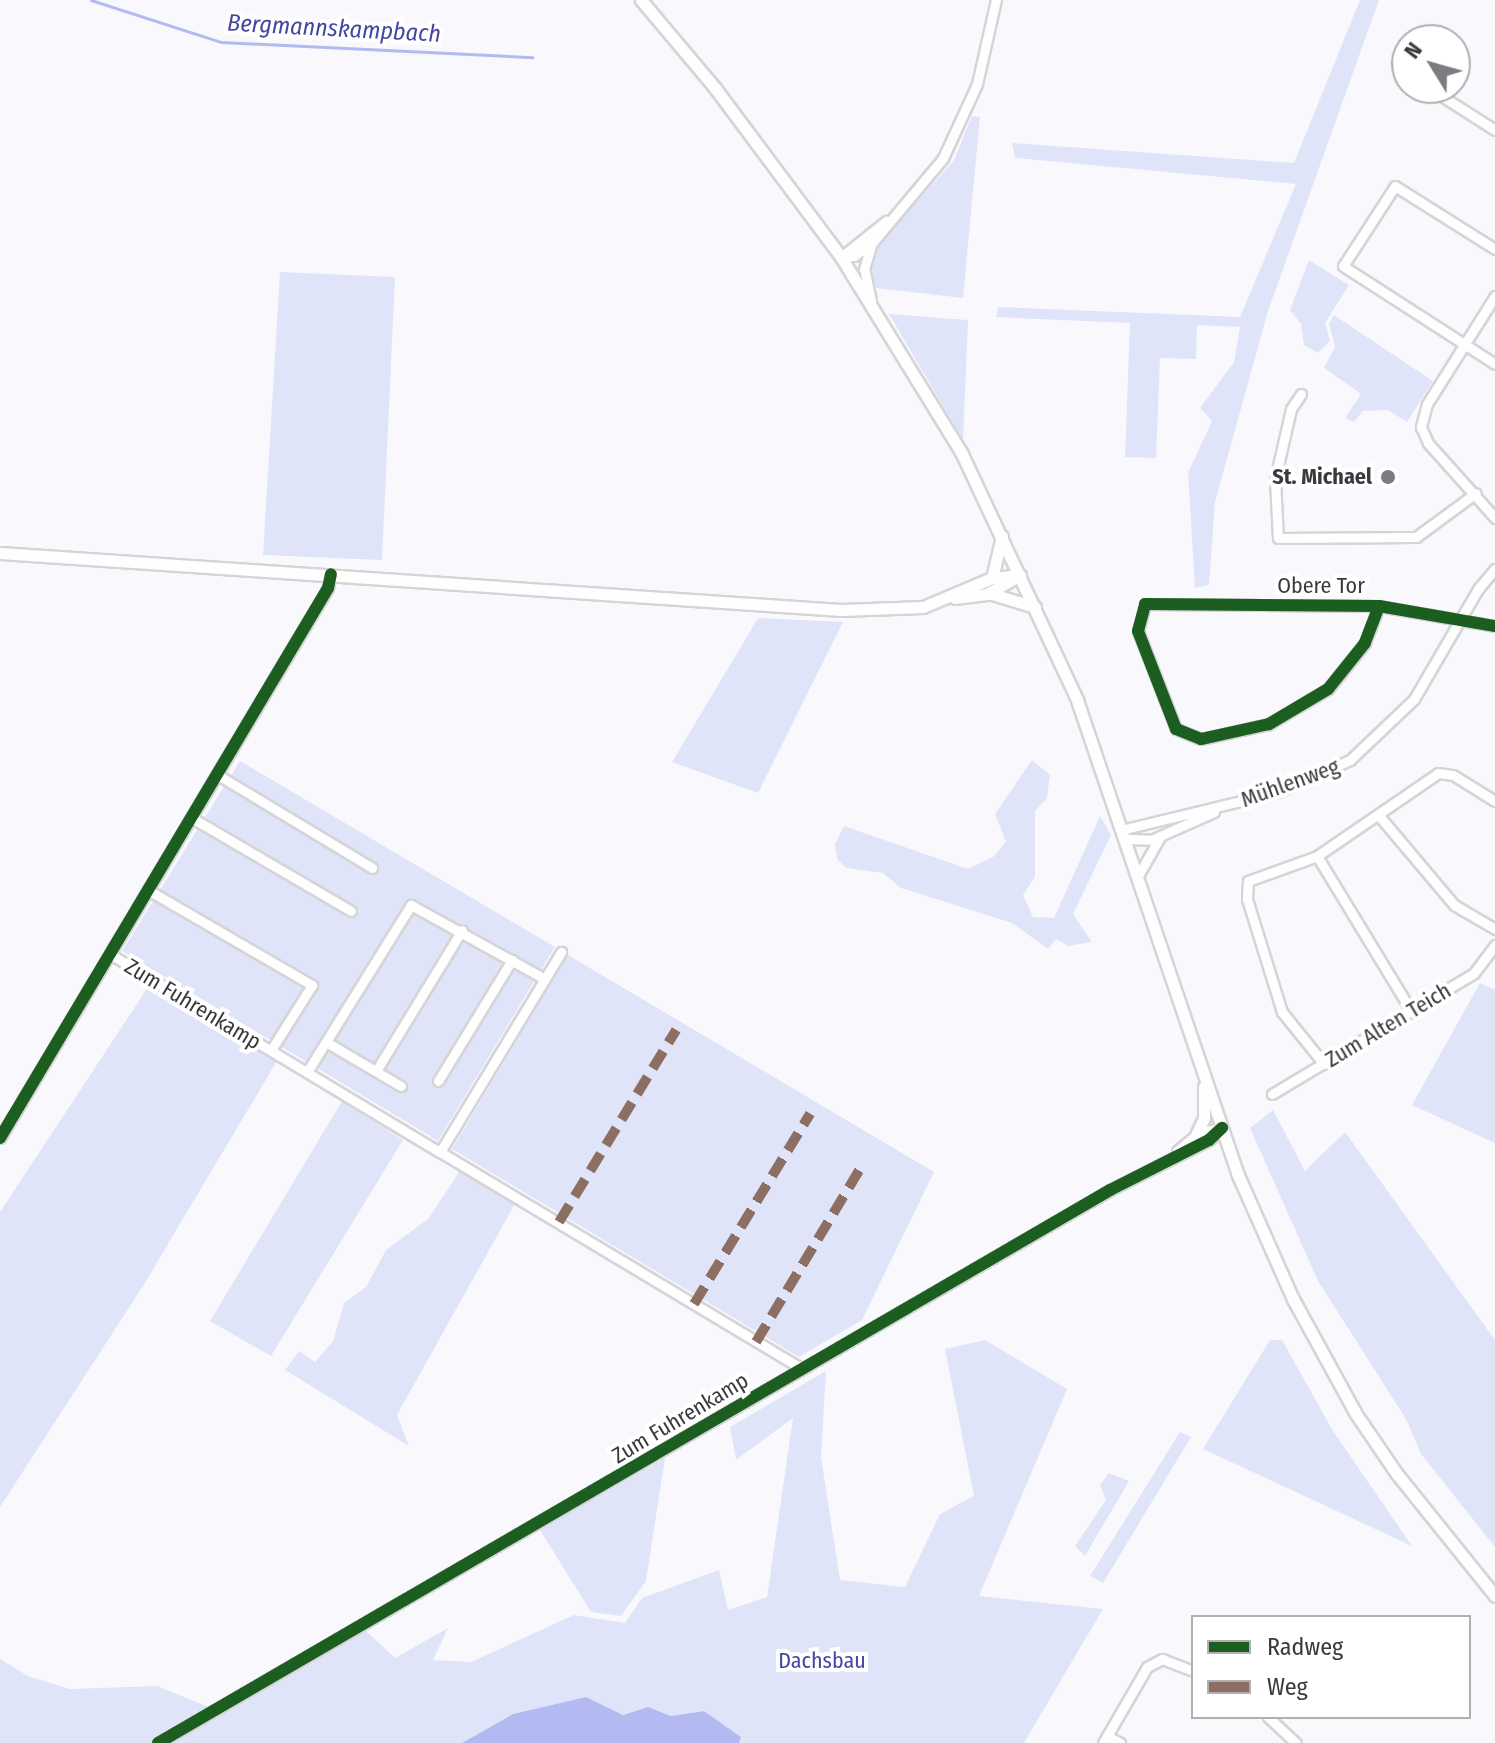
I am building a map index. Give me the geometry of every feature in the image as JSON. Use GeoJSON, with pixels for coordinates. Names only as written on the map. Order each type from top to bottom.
{"type":"FeatureCollection","features":[{"type":"Feature","properties":{"kind":"main road"},"geometry":{"type":"LineString","coordinates":[[641,0],[715,88],[841,257],[962,454],[1077,700],[1126,834],[1222,1128],[1287,1287],[1356,1414],[1441,1532],[1495,1596]]}},
{"type":"Feature","properties":{"kind":"main road"},"geometry":{"type":"LineString","coordinates":[[992,578],[1002,536]]}},
{"type":"Feature","properties":{"kind":"main road"},"geometry":{"type":"LineString","coordinates":[[0,553],[841,610],[913,609],[952,598],[987,594],[1035,607]]}},
{"type":"Feature","properties":{"kind":"main road"},"geometry":{"type":"LineString","coordinates":[[952,598],[992,578],[1020,575]]}},
{"type":"Feature","properties":{"kind":"main road"},"geometry":{"type":"LineString","coordinates":[[987,594],[1020,575]]}},
{"type":"Feature","properties":{"kind":"main road"},"geometry":{"type":"LineString","coordinates":[[1196,1135],[1204,1114],[1204,1075]]}},
{"type":"Feature","properties":{"kind":"street"},"geometry":{"type":"LineString","coordinates":[[841,257],[854,256],[872,243],[943,158],[969,106],[996,0]]}},
{"type":"Feature","properties":{"kind":"street"},"geometry":{"type":"LineString","coordinates":[[1454,104],[1495,130]]}},
{"type":"Feature","properties":{"kind":"street"},"geometry":{"type":"LineString","coordinates":[[1495,249],[1395,186],[1343,266],[1495,364]]}},
{"type":"Feature","properties":{"kind":"street"},"geometry":{"type":"LineString","coordinates":[[841,257],[902,209]]}},
{"type":"Feature","properties":{"kind":"street"},"geometry":{"type":"LineString","coordinates":[[871,303],[864,269],[872,243]]}},
{"type":"Feature","properties":{"kind":"street"},"geometry":{"type":"LineString","coordinates":[[1495,296],[1427,404],[1421,427],[1428,443],[1476,493],[1495,518]]}},
{"type":"Feature","properties":{"kind":"street"},"geometry":{"type":"LineString","coordinates":[[1301,394],[1291,409],[1275,479],[1278,538],[1416,537],[1476,493]]}},
{"type":"Feature","properties":{"kind":"street","name":"Mühlenweg"},"geometry":{"type":"LineString","coordinates":[[1126,834],[1304,782],[1365,749],[1414,699],[1495,569]]}},
{"type":"Feature","properties":{"kind":"street"},"geometry":{"type":"LineString","coordinates":[[0,1138],[328,588],[331,574]]}},
{"type":"Feature","properties":{"kind":"street","name":"Obere Tor"},"geometry":{"type":"LineString","coordinates":[[1379,606],[1349,668],[1303,708],[1269,724],[1201,739],[1176,729],[1140,644],[1138,624],[1145,604],[1379,606],[1495,626]]}},
{"type":"Feature","properties":{"kind":"street"},"geometry":{"type":"LineString","coordinates":[[1324,1064],[1282,1012],[1245,888],[1256,874],[1317,856],[1380,817],[1438,773],[1453,775],[1495,801]]}},
{"type":"Feature","properties":{"kind":"street"},"geometry":{"type":"LineString","coordinates":[[218,775],[372,868]]}},
{"type":"Feature","properties":{"kind":"street","name":"Mühlenweg"},"geometry":{"type":"LineString","coordinates":[[1126,834],[1160,837],[1227,806]]}},
{"type":"Feature","properties":{"kind":"street"},"geometry":{"type":"LineString","coordinates":[[1380,817],[1454,905],[1495,929]]}},
{"type":"Feature","properties":{"kind":"street"},"geometry":{"type":"LineString","coordinates":[[192,818],[351,911]]}},
{"type":"Feature","properties":{"kind":"street"},"geometry":{"type":"LineString","coordinates":[[1139,874],[1160,837]]}},
{"type":"Feature","properties":{"kind":"street"},"geometry":{"type":"LineString","coordinates":[[1317,856],[1412,1012]]}},
{"type":"Feature","properties":{"kind":"street"},"geometry":{"type":"LineString","coordinates":[[148,890],[312,985],[271,1050]]}},
{"type":"Feature","properties":{"kind":"street"},"geometry":{"type":"LineString","coordinates":[[307,1072],[411,905],[462,930],[545,979]]}},
{"type":"Feature","properties":{"kind":"street"},"geometry":{"type":"LineString","coordinates":[[376,1071],[462,930]]}},
{"type":"Feature","properties":{"kind":"street","name":"Zum Alten Teich"},"geometry":{"type":"LineString","coordinates":[[1272,1094],[1474,973],[1495,945]]}},
{"type":"Feature","properties":{"kind":"street"},"geometry":{"type":"LineString","coordinates":[[440,1152],[561,952]]}},
{"type":"Feature","properties":{"kind":"street","name":"Zum Fuhrenkamp"},"geometry":{"type":"LineString","coordinates":[[110,954],[802,1369]]}},
{"type":"Feature","properties":{"kind":"street"},"geometry":{"type":"LineString","coordinates":[[438,1081],[512,960]]}},
{"type":"Feature","properties":{"kind":"street"},"geometry":{"type":"LineString","coordinates":[[326,1042],[401,1086]]}},
{"type":"Feature","properties":{"kind":"street","name":"Zum Fuhrenkamp"},"geometry":{"type":"LineString","coordinates":[[1175,1153],[1196,1135],[1222,1128]]}},
{"type":"Feature","properties":{"kind":"street","name":"Zum Fuhrenkamp"},"geometry":{"type":"LineString","coordinates":[[158,1743],[226,1707],[1175,1153],[1209,1140],[1222,1128]]}},
{"type":"Feature","properties":{"kind":"street"},"geometry":{"type":"LineString","coordinates":[[1120,1743],[1105,1739],[1155,1661],[1191,1670]]}},
{"type":"Feature","properties":{"kind":"street"},"geometry":{"type":"LineString","coordinates":[[1270,1719],[1296,1743]]}},
{"type":"Feature","properties":{"kind":"green space"},"geometry":{"type":"Polygon","coordinates":[[[1360,0],[1379,0],[1268,311],[1215,502],[1209,585],[1195,588],[1188,473],[1212,421],[1200,408],[1234,362],[1240,327],[1197,325],[1196,359],[1160,358],[1156,458],[1125,457],[1130,323],[996,317],[998,307],[1240,317],[1296,184],[1015,158],[1012,143],[1294,163],[1360,0]]]}},
{"type":"Feature","properties":{"kind":"green space"},"geometry":{"type":"Polygon","coordinates":[[[972,116],[980,117],[963,298],[876,288],[870,268],[878,244],[954,160],[972,116]]]}},
{"type":"Feature","properties":{"kind":"green space"},"geometry":{"type":"Polygon","coordinates":[[[1309,260],[1349,285],[1325,323],[1330,341],[1318,353],[1304,345],[1301,324],[1290,310],[1309,260]]]}},
{"type":"Feature","properties":{"kind":"green space"},"geometry":{"type":"Polygon","coordinates":[[[280,272],[395,277],[382,560],[263,555],[280,272]]]}},
{"type":"Feature","properties":{"kind":"green space"},"geometry":{"type":"Polygon","coordinates":[[[889,314],[968,320],[963,440],[889,314]]]}},
{"type":"Feature","properties":{"kind":"green space"},"geometry":{"type":"Polygon","coordinates":[[[1334,315],[1433,381],[1407,422],[1388,410],[1363,411],[1354,422],[1345,418],[1361,394],[1324,368],[1335,347],[1329,324],[1334,315]]]}},
{"type":"Feature","properties":{"kind":"green space"},"geometry":{"type":"Polygon","coordinates":[[[758,618],[843,622],[758,793],[672,762],[758,618]]]}},
{"type":"Feature","properties":{"kind":"green space"},"geometry":{"type":"Polygon","coordinates":[[[1032,760],[1050,775],[1047,798],[1035,811],[1035,877],[1023,895],[1033,917],[1054,918],[1100,816],[1111,835],[1073,914],[1092,942],[1068,946],[1056,939],[1048,949],[1012,923],[901,888],[883,873],[846,868],[837,859],[835,844],[844,826],[968,869],[993,857],[1006,842],[995,814],[1032,760]]]}},
{"type":"Feature","properties":{"kind":"green space"},"geometry":{"type":"Polygon","coordinates":[[[240,761],[555,947],[438,1141],[122,951],[240,761]]]}},
{"type":"Feature","properties":{"kind":"green space"},"geometry":{"type":"Polygon","coordinates":[[[568,955],[934,1172],[862,1320],[799,1357],[452,1149],[568,955]]]}},
{"type":"Feature","properties":{"kind":"green space"},"geometry":{"type":"Polygon","coordinates":[[[154,978],[277,1061],[143,1286],[0,1507],[0,1212],[154,978]]]}},
{"type":"Feature","properties":{"kind":"green space"},"geometry":{"type":"Polygon","coordinates":[[[1480,983],[1495,990],[1495,1143],[1412,1105],[1480,983]]]}},
{"type":"Feature","properties":{"kind":"green space"},"geometry":{"type":"Polygon","coordinates":[[[342,1101],[403,1140],[271,1356],[210,1321],[342,1101]]]}},
{"type":"Feature","properties":{"kind":"green space"},"geometry":{"type":"Polygon","coordinates":[[[1273,1110],[1305,1171],[1345,1132],[1495,1340],[1495,1547],[1421,1454],[1406,1419],[1318,1281],[1250,1128],[1273,1110]]]}},
{"type":"Feature","properties":{"kind":"green space"},"geometry":{"type":"Polygon","coordinates":[[[460,1171],[516,1202],[397,1415],[409,1446],[285,1370],[299,1351],[315,1362],[333,1341],[344,1303],[366,1287],[386,1250],[428,1219],[460,1171]]]}},
{"type":"Feature","properties":{"kind":"green space","name":"Dachsbau"},"geometry":{"type":"Polygon","coordinates":[[[985,1340],[1067,1389],[979,1596],[1103,1609],[1024,1743],[739,1743],[741,1737],[704,1711],[671,1716],[648,1707],[623,1715],[586,1697],[513,1714],[462,1743],[0,1743],[0,1659],[28,1676],[70,1689],[157,1686],[221,1712],[364,1629],[395,1658],[448,1628],[433,1660],[471,1662],[574,1615],[625,1623],[642,1598],[719,1570],[728,1610],[767,1597],[793,1418],[736,1460],[730,1427],[826,1371],[821,1457],[840,1580],[905,1587],[940,1514],[974,1496],[945,1349],[985,1340]]]}},
{"type":"Feature","properties":{"kind":"green space"},"geometry":{"type":"Polygon","coordinates":[[[1270,1340],[1282,1340],[1333,1431],[1412,1546],[1203,1449],[1270,1340]]]}},
{"type":"Feature","properties":{"kind":"green space"},"geometry":{"type":"Polygon","coordinates":[[[1180,1432],[1191,1437],[1103,1583],[1090,1576],[1180,1432]]]}},
{"type":"Feature","properties":{"kind":"green space"},"geometry":{"type":"Polygon","coordinates":[[[665,1458],[646,1581],[621,1616],[591,1612],[540,1530],[665,1458]]]}},
{"type":"Feature","properties":{"kind":"green space"},"geometry":{"type":"Polygon","coordinates":[[[1109,1473],[1129,1481],[1085,1556],[1075,1546],[1106,1500],[1100,1485],[1109,1473]]]}},
{"type":"Feature","properties":{"kind":"water"},"geometry":{"type":"Polygon","coordinates":[[[586,1697],[623,1715],[648,1707],[671,1716],[704,1711],[741,1737],[739,1743],[462,1743],[513,1714],[586,1697]]]}},
{"type":"Feature","properties":{"kind":"waterway","name":"Bergmannskampbach"},"geometry":{"type":"LineString","coordinates":[[91,0],[221,42],[533,57]]}},
{"type":"Feature","properties":{"kind":"marked path"},"geometry":{"type":"LineString","coordinates":[[559,1222],[676,1030]]}},
{"type":"Feature","properties":{"kind":"marked path"},"geometry":{"type":"LineString","coordinates":[[694,1304],[810,1114]]}},
{"type":"Feature","properties":{"kind":"marked path"},"geometry":{"type":"LineString","coordinates":[[756,1342],[863,1164]]}},
{"type":"Feature","properties":{"kind":"cycle path"},"geometry":{"type":"LineString","coordinates":[[0,1138],[328,588],[331,574]]}},
{"type":"Feature","properties":{"kind":"cycle path"},"geometry":{"type":"LineString","coordinates":[[1379,606],[1365,643],[1328,689],[1269,724],[1201,739],[1176,729],[1138,631],[1145,604],[1379,606],[1495,626]]}},
{"type":"Feature","properties":{"kind":"cycle path"},"geometry":{"type":"LineString","coordinates":[[158,1743],[1110,1190],[1209,1140],[1222,1128]]}},
{"type":"Feature","properties":{"kind":"place","name":"St. Michael"},"geometry":{"type":"Point","coordinates":[1388,477]}}]}
